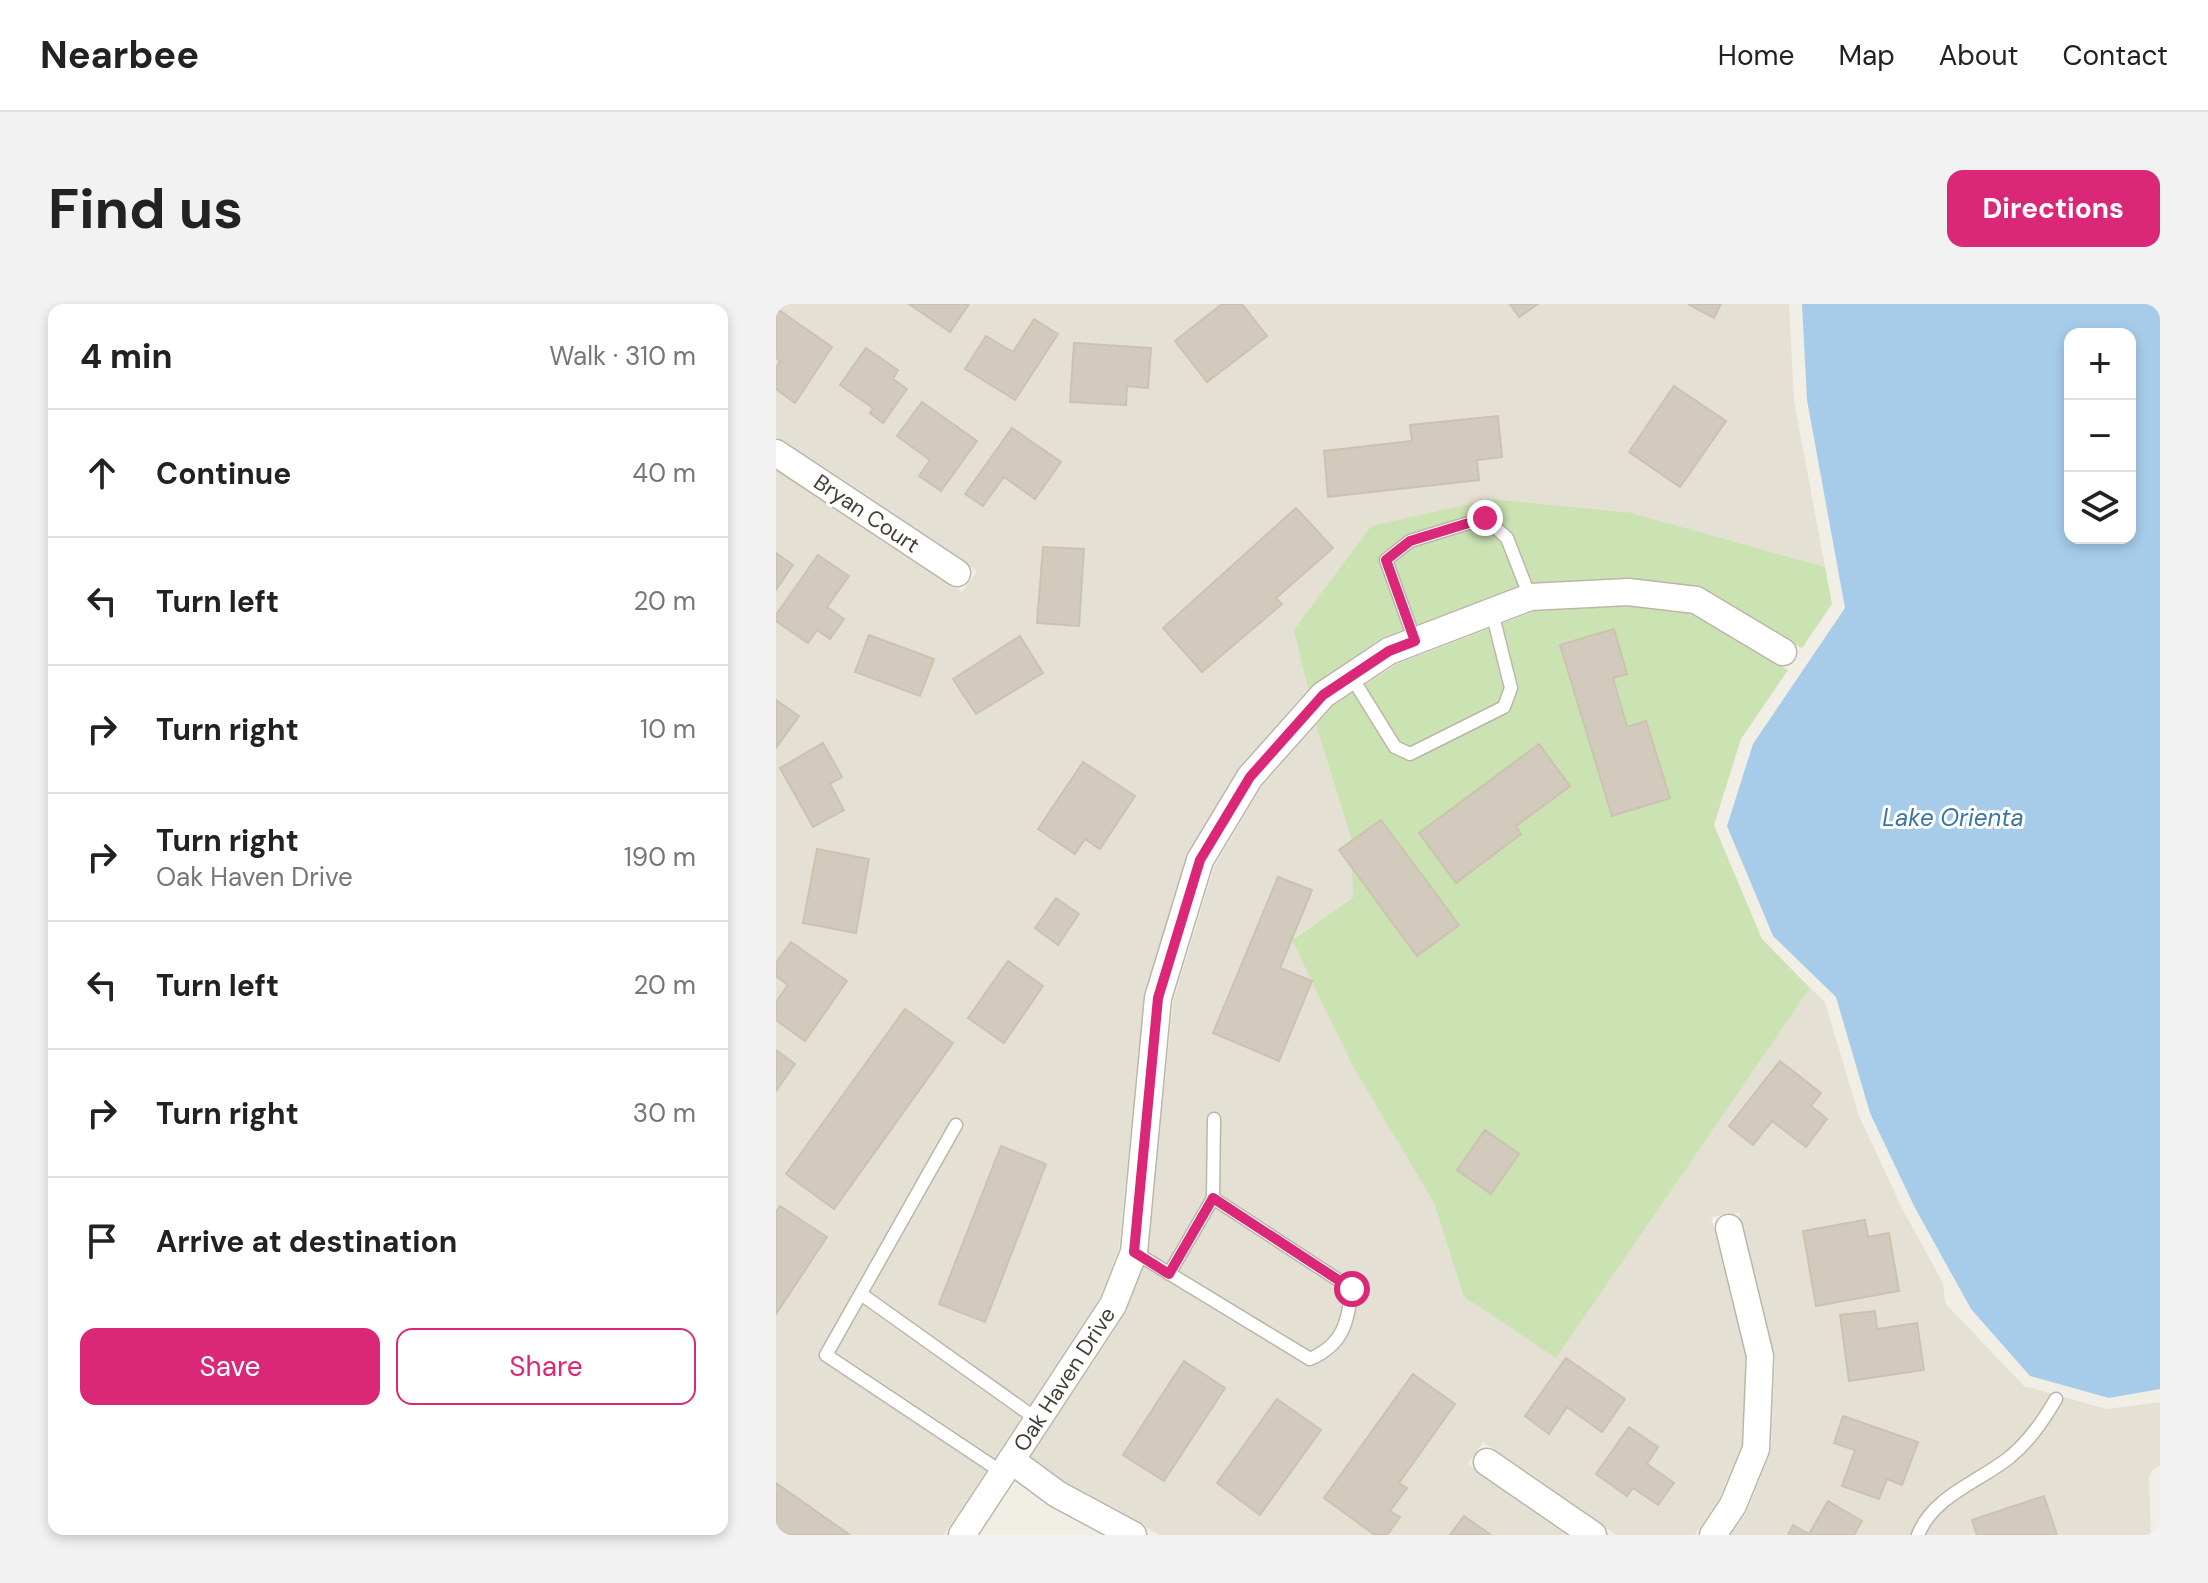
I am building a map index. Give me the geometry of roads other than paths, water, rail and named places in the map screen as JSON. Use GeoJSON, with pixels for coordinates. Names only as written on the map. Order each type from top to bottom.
{"type":"FeatureCollection","features":[{"type":"Feature","properties":{"kind":"street","name":"Bryan Court"},"geometry":{"type":"LineString","coordinates":[[776,453],[957,573]]}},
{"type":"Feature","properties":{"kind":"street","name":"Oak Haven Drive"},"geometry":{"type":"LineString","coordinates":[[969,1532],[1007,1466],[1113,1305],[1134,1252],[1158,998],[1200,860],[1250,777],[1323,695],[1389,651],[1530,597],[1628,592],[1696,600],[1783,652]]}},
{"type":"Feature","properties":{"kind":"street"},"geometry":{"type":"LineString","coordinates":[[1713,1535],[1733,1505],[1756,1449],[1757,1434],[1760,1356],[1729,1228]]}},
{"type":"Feature","properties":{"kind":"street"},"geometry":{"type":"LineString","coordinates":[[1487,1462],[1593,1535]]}},
{"type":"Feature","properties":{"kind":"street","name":"Oak Haven Drive"},"geometry":{"type":"LineString","coordinates":[[1007,1466],[1133,1535]]}},
{"type":"Feature","properties":{"kind":"lane"},"geometry":{"type":"LineString","coordinates":[[1415,641],[1386,560],[1410,541],[1485,518],[1507,538],[1530,597]]}},
{"type":"Feature","properties":{"kind":"lane"},"geometry":{"type":"LineString","coordinates":[[1351,676],[1395,747],[1410,754],[1504,707],[1511,688],[1492,612]]}},
{"type":"Feature","properties":{"kind":"lane"},"geometry":{"type":"LineString","coordinates":[[1169,1274],[1213,1198],[1214,1119]]}},
{"type":"Feature","properties":{"kind":"lane"},"geometry":{"type":"LineString","coordinates":[[956,1125],[826,1355],[1007,1466]]}},
{"type":"Feature","properties":{"kind":"lane"},"geometry":{"type":"LineString","coordinates":[[1134,1252],[1310,1359],[1331,1350],[1347,1322],[1352,1289],[1213,1198]]}},
{"type":"Feature","properties":{"kind":"lane"},"geometry":{"type":"LineString","coordinates":[[861,1294],[1038,1420]]}},
{"type":"Feature","properties":{"kind":"lane"},"geometry":{"type":"LineString","coordinates":[[1918,1535],[1931,1512],[2011,1456],[2036,1432],[2056,1399]]}},
{"type":"Feature","properties":{"kind":"water","name":"Lake Orienta"},"geometry":{"type":"Polygon","coordinates":[[[1802,304],[2160,304],[2160,1389],[2109,1398],[2030,1376],[1971,1309],[1914,1206],[1870,1113],[1836,997],[1773,936],[1727,826],[1753,744],[1845,608],[1807,400],[1802,304]]]}}]}
